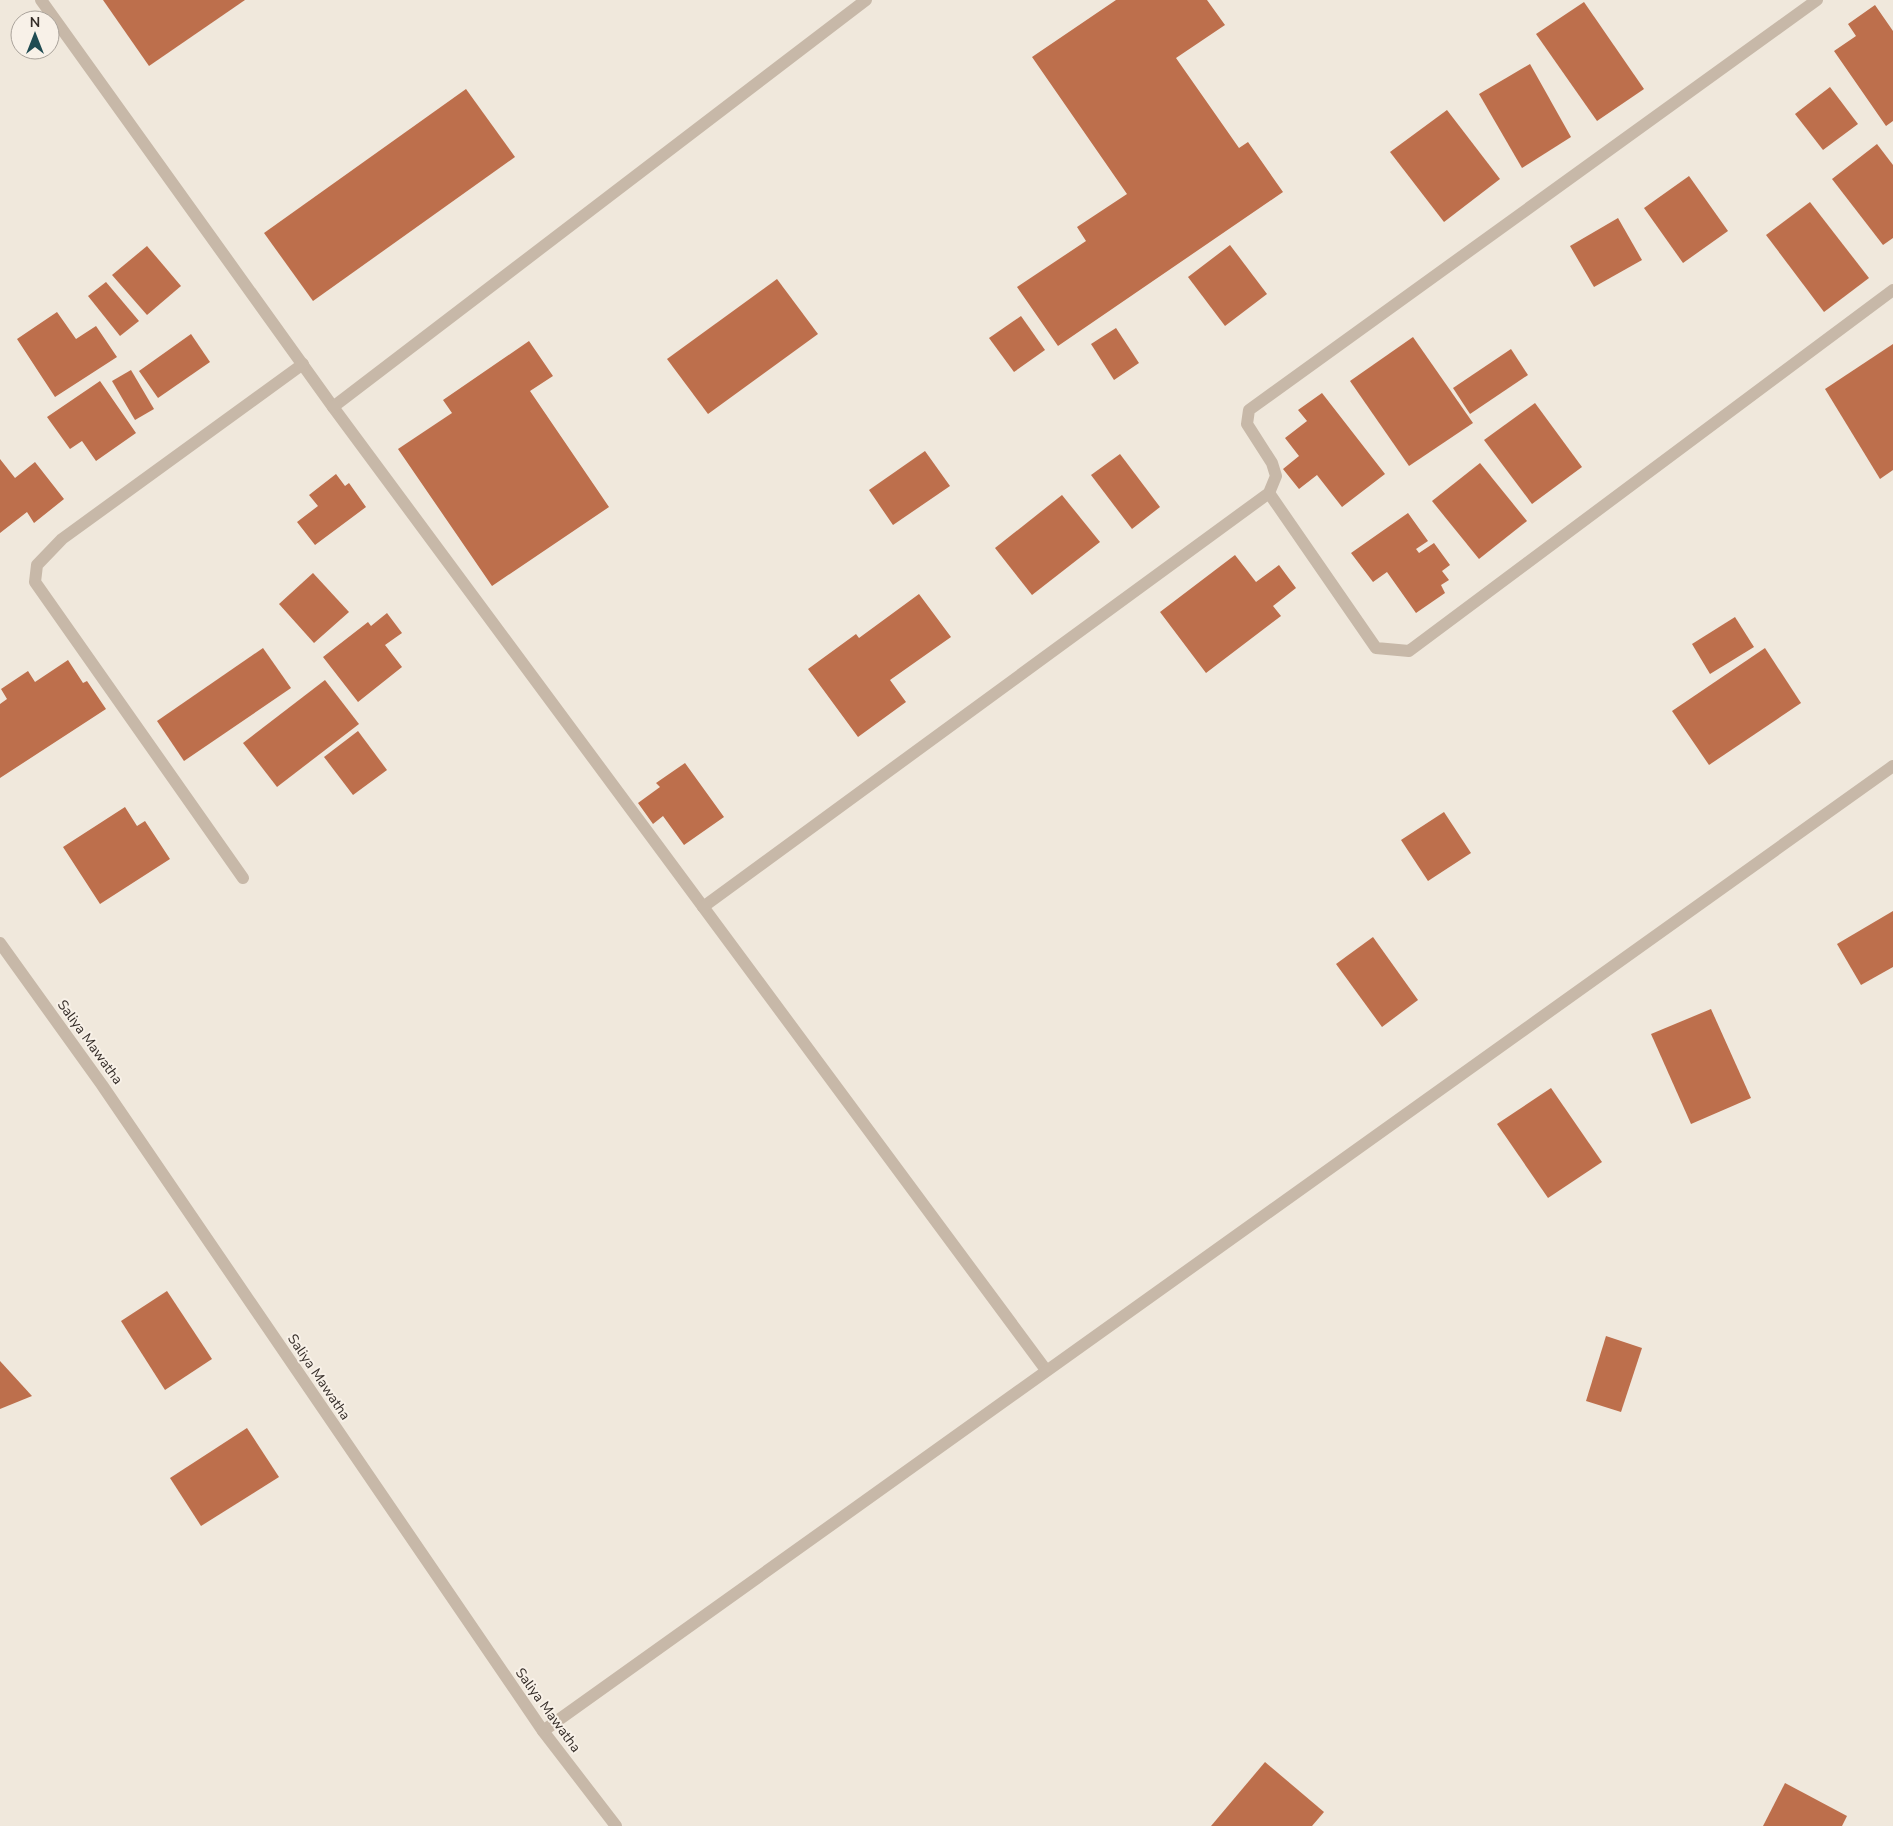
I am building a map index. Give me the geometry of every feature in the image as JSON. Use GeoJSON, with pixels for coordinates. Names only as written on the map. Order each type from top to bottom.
{"type":"FeatureCollection","features":[{"type":"Feature","properties":{"kind":"street"},"geometry":{"type":"LineString","coordinates":[[41,0],[333,407],[1046,1370]]}},
{"type":"Feature","properties":{"kind":"street"},"geometry":{"type":"LineString","coordinates":[[333,407],[866,0]]}},
{"type":"Feature","properties":{"kind":"street"},"geometry":{"type":"LineString","coordinates":[[703,907],[1269,494],[1276,476],[1272,463],[1247,424],[1249,410],[1817,0]]}},
{"type":"Feature","properties":{"kind":"street"},"geometry":{"type":"LineString","coordinates":[[1269,494],[1376,648],[1409,651],[1893,290]]}},
{"type":"Feature","properties":{"kind":"street"},"geometry":{"type":"LineString","coordinates":[[244,878],[35,582],[37,565],[62,539],[303,364]]}},
{"type":"Feature","properties":{"kind":"street"},"geometry":{"type":"LineString","coordinates":[[543,1731],[1893,766]]}},
{"type":"Feature","properties":{"kind":"street","name":"Saliya Mawatha"},"geometry":{"type":"LineString","coordinates":[[0,942],[102,1085],[543,1731],[616,1826]]}},
{"type":"Feature","properties":{"kind":"building"},"geometry":{"type":"Polygon","coordinates":[[[103,0],[245,0],[149,66],[103,0]]]}},
{"type":"Feature","properties":{"kind":"building"},"geometry":{"type":"Polygon","coordinates":[[[1116,0],[1207,0],[1225,25],[1176,58],[1239,148],[1248,142],[1283,192],[1058,346],[1017,287],[1086,241],[1077,227],[1127,194],[1032,57],[1116,0]]]}},
{"type":"Feature","properties":{"kind":"building"},"geometry":{"type":"Polygon","coordinates":[[[1584,2],[1644,89],[1597,121],[1536,34],[1584,2]]]}},
{"type":"Feature","properties":{"kind":"building"},"geometry":{"type":"Polygon","coordinates":[[[1875,5],[1893,31],[1893,121],[1886,126],[1834,51],[1856,36],[1848,24],[1875,5]]]}},
{"type":"Feature","properties":{"kind":"building"},"geometry":{"type":"Polygon","coordinates":[[[1530,64],[1571,137],[1522,168],[1479,94],[1530,64]]]}},
{"type":"Feature","properties":{"kind":"building"},"geometry":{"type":"Polygon","coordinates":[[[1830,87],[1858,124],[1823,150],[1795,114],[1830,87]]]}},
{"type":"Feature","properties":{"kind":"building"},"geometry":{"type":"Polygon","coordinates":[[[466,89],[515,157],[313,301],[264,233],[466,89]]]}},
{"type":"Feature","properties":{"kind":"building"},"geometry":{"type":"Polygon","coordinates":[[[1447,110],[1500,179],[1444,222],[1390,152],[1447,110]]]}},
{"type":"Feature","properties":{"kind":"building"},"geometry":{"type":"Polygon","coordinates":[[[1877,144],[1893,165],[1893,238],[1883,245],[1832,179],[1877,144]]]}},
{"type":"Feature","properties":{"kind":"building"},"geometry":{"type":"Polygon","coordinates":[[[1689,176],[1728,231],[1683,263],[1644,208],[1689,176]]]}},
{"type":"Feature","properties":{"kind":"building"},"geometry":{"type":"Polygon","coordinates":[[[1810,202],[1869,278],[1824,312],[1766,235],[1810,202]]]}},
{"type":"Feature","properties":{"kind":"building"},"geometry":{"type":"Polygon","coordinates":[[[1618,218],[1642,260],[1594,287],[1570,246],[1618,218]]]}},
{"type":"Feature","properties":{"kind":"building"},"geometry":{"type":"Polygon","coordinates":[[[1230,245],[1267,294],[1225,326],[1188,277],[1230,245]]]}},
{"type":"Feature","properties":{"kind":"building"},"geometry":{"type":"Polygon","coordinates":[[[147,246],[181,286],[147,315],[112,275],[147,246]]]}},
{"type":"Feature","properties":{"kind":"building"},"geometry":{"type":"Polygon","coordinates":[[[777,279],[818,334],[708,414],[667,359],[777,279]]]}},
{"type":"Feature","properties":{"kind":"building"},"geometry":{"type":"Polygon","coordinates":[[[106,282],[139,321],[120,336],[88,296],[106,282]]]}},
{"type":"Feature","properties":{"kind":"building"},"geometry":{"type":"Polygon","coordinates":[[[57,312],[76,339],[96,326],[117,357],[55,397],[17,339],[57,312]]]}},
{"type":"Feature","properties":{"kind":"building"},"geometry":{"type":"Polygon","coordinates":[[[1021,316],[1045,350],[1014,372],[989,338],[1021,316]]]}},
{"type":"Feature","properties":{"kind":"building"},"geometry":{"type":"Polygon","coordinates":[[[1116,328],[1139,363],[1114,380],[1091,344],[1116,328]]]}},
{"type":"Feature","properties":{"kind":"building"},"geometry":{"type":"Polygon","coordinates":[[[191,334],[210,362],[158,398],[139,371],[191,334]]]}},
{"type":"Feature","properties":{"kind":"building"},"geometry":{"type":"Polygon","coordinates":[[[1413,337],[1473,423],[1409,466],[1350,381],[1413,337]]]}},
{"type":"Feature","properties":{"kind":"building"},"geometry":{"type":"Polygon","coordinates":[[[529,341],[553,376],[530,391],[609,507],[492,586],[398,449],[452,413],[443,400],[529,341]]]}},
{"type":"Feature","properties":{"kind":"building"},"geometry":{"type":"Polygon","coordinates":[[[1893,344],[1893,470],[1880,479],[1825,389],[1893,344]]]}},
{"type":"Feature","properties":{"kind":"building"},"geometry":{"type":"Polygon","coordinates":[[[1511,349],[1528,375],[1470,414],[1453,388],[1511,349]]]}},
{"type":"Feature","properties":{"kind":"building"},"geometry":{"type":"Polygon","coordinates":[[[131,370],[154,409],[135,420],[112,381],[131,370]]]}},
{"type":"Feature","properties":{"kind":"building"},"geometry":{"type":"Polygon","coordinates":[[[100,381],[136,433],[96,461],[82,441],[70,449],[47,417],[100,381]]]}},
{"type":"Feature","properties":{"kind":"building"},"geometry":{"type":"Polygon","coordinates":[[[1322,393],[1385,474],[1342,507],[1317,475],[1299,489],[1283,469],[1299,456],[1285,438],[1307,421],[1298,410],[1322,393]]]}},
{"type":"Feature","properties":{"kind":"building"},"geometry":{"type":"Polygon","coordinates":[[[1535,403],[1582,467],[1532,504],[1484,440],[1535,403]]]}},
{"type":"Feature","properties":{"kind":"building"},"geometry":{"type":"Polygon","coordinates":[[[925,451],[950,486],[893,525],[869,490],[925,451]]]}},
{"type":"Feature","properties":{"kind":"building"},"geometry":{"type":"Polygon","coordinates":[[[1120,454],[1160,507],[1132,529],[1091,475],[1120,454]]]}},
{"type":"Feature","properties":{"kind":"building"},"geometry":{"type":"Polygon","coordinates":[[[0,459],[15,478],[35,462],[64,499],[34,523],[27,512],[0,533],[0,459]]]}},
{"type":"Feature","properties":{"kind":"building"},"geometry":{"type":"Polygon","coordinates":[[[1480,463],[1527,521],[1479,559],[1432,501],[1480,463]]]}},
{"type":"Feature","properties":{"kind":"building"},"geometry":{"type":"Polygon","coordinates":[[[336,474],[345,486],[349,483],[366,507],[315,545],[297,522],[318,506],[309,495],[336,474]]]}},
{"type":"Feature","properties":{"kind":"building"},"geometry":{"type":"Polygon","coordinates":[[[1062,495],[1100,542],[1032,595],[995,548],[1062,495]]]}},
{"type":"Feature","properties":{"kind":"building"},"geometry":{"type":"Polygon","coordinates":[[[1408,513],[1428,541],[1416,549],[1419,553],[1434,543],[1450,565],[1442,571],[1449,580],[1441,585],[1445,593],[1416,613],[1387,572],[1373,582],[1351,553],[1408,513]]]}},
{"type":"Feature","properties":{"kind":"building"},"geometry":{"type":"Polygon","coordinates":[[[1235,555],[1256,582],[1279,565],[1296,588],[1273,606],[1281,616],[1206,673],[1160,612],[1235,555]]]}},
{"type":"Feature","properties":{"kind":"building"},"geometry":{"type":"Polygon","coordinates":[[[313,573],[349,612],[314,643],[279,604],[313,573]]]}},
{"type":"Feature","properties":{"kind":"building"},"geometry":{"type":"Polygon","coordinates":[[[919,594],[951,637],[890,680],[906,702],[858,737],[808,669],[856,634],[859,638],[919,594]]]}},
{"type":"Feature","properties":{"kind":"building"},"geometry":{"type":"Polygon","coordinates":[[[387,613],[402,633],[385,645],[402,667],[358,702],[323,657],[368,622],[371,626],[387,613]]]}},
{"type":"Feature","properties":{"kind":"building"},"geometry":{"type":"Polygon","coordinates":[[[1735,617],[1754,647],[1710,674],[1692,644],[1735,617]]]}},
{"type":"Feature","properties":{"kind":"building"},"geometry":{"type":"Polygon","coordinates":[[[263,648],[291,688],[184,761],[157,721],[263,648]]]}},
{"type":"Feature","properties":{"kind":"building"},"geometry":{"type":"Polygon","coordinates":[[[1765,648],[1801,703],[1709,765],[1672,711],[1765,648]]]}},
{"type":"Feature","properties":{"kind":"building"},"geometry":{"type":"Polygon","coordinates":[[[68,660],[83,683],[87,681],[106,709],[0,778],[0,704],[7,699],[1,689],[28,671],[35,682],[68,660]]]}},
{"type":"Feature","properties":{"kind":"building"},"geometry":{"type":"Polygon","coordinates":[[[325,680],[359,724],[277,787],[243,743],[325,680]]]}},
{"type":"Feature","properties":{"kind":"building"},"geometry":{"type":"Polygon","coordinates":[[[358,731],[387,770],[353,795],[324,757],[358,731]]]}},
{"type":"Feature","properties":{"kind":"building"},"geometry":{"type":"Polygon","coordinates":[[[685,763],[724,817],[684,845],[663,816],[653,824],[638,803],[660,787],[656,783],[685,763]]]}},
{"type":"Feature","properties":{"kind":"building"},"geometry":{"type":"Polygon","coordinates":[[[125,807],[137,826],[145,821],[170,859],[100,904],[63,847],[125,807]]]}},
{"type":"Feature","properties":{"kind":"building"},"geometry":{"type":"Polygon","coordinates":[[[1444,812],[1471,853],[1428,881],[1401,840],[1444,812]]]}},
{"type":"Feature","properties":{"kind":"building"},"geometry":{"type":"Polygon","coordinates":[[[1893,911],[1893,967],[1861,985],[1837,944],[1893,911]]]}},
{"type":"Feature","properties":{"kind":"building"},"geometry":{"type":"Polygon","coordinates":[[[1373,937],[1418,1000],[1382,1027],[1336,964],[1373,937]]]}},
{"type":"Feature","properties":{"kind":"building"},"geometry":{"type":"Polygon","coordinates":[[[1711,1009],[1751,1098],[1691,1124],[1651,1034],[1711,1009]]]}},
{"type":"Feature","properties":{"kind":"building"},"geometry":{"type":"Polygon","coordinates":[[[1551,1088],[1602,1162],[1548,1198],[1497,1124],[1551,1088]]]}},
{"type":"Feature","properties":{"kind":"building"},"geometry":{"type":"Polygon","coordinates":[[[167,1291],[212,1359],[165,1390],[121,1321],[167,1291]]]}},
{"type":"Feature","properties":{"kind":"building"},"geometry":{"type":"Polygon","coordinates":[[[1606,1336],[1642,1348],[1621,1412],[1586,1401],[1606,1336]]]}},
{"type":"Feature","properties":{"kind":"building"},"geometry":{"type":"Polygon","coordinates":[[[0,1361],[32,1396],[0,1409],[0,1361]]]}},
{"type":"Feature","properties":{"kind":"building"},"geometry":{"type":"Polygon","coordinates":[[[247,1428],[279,1477],[201,1526],[170,1478],[247,1428]]]}},
{"type":"Feature","properties":{"kind":"building"},"geometry":{"type":"Polygon","coordinates":[[[1265,1762],[1324,1812],[1312,1826],[1211,1826],[1265,1762]]]}},
{"type":"Feature","properties":{"kind":"building"},"geometry":{"type":"Polygon","coordinates":[[[1785,1783],[1847,1816],[1842,1826],[1763,1826],[1785,1783]]]}}]}
